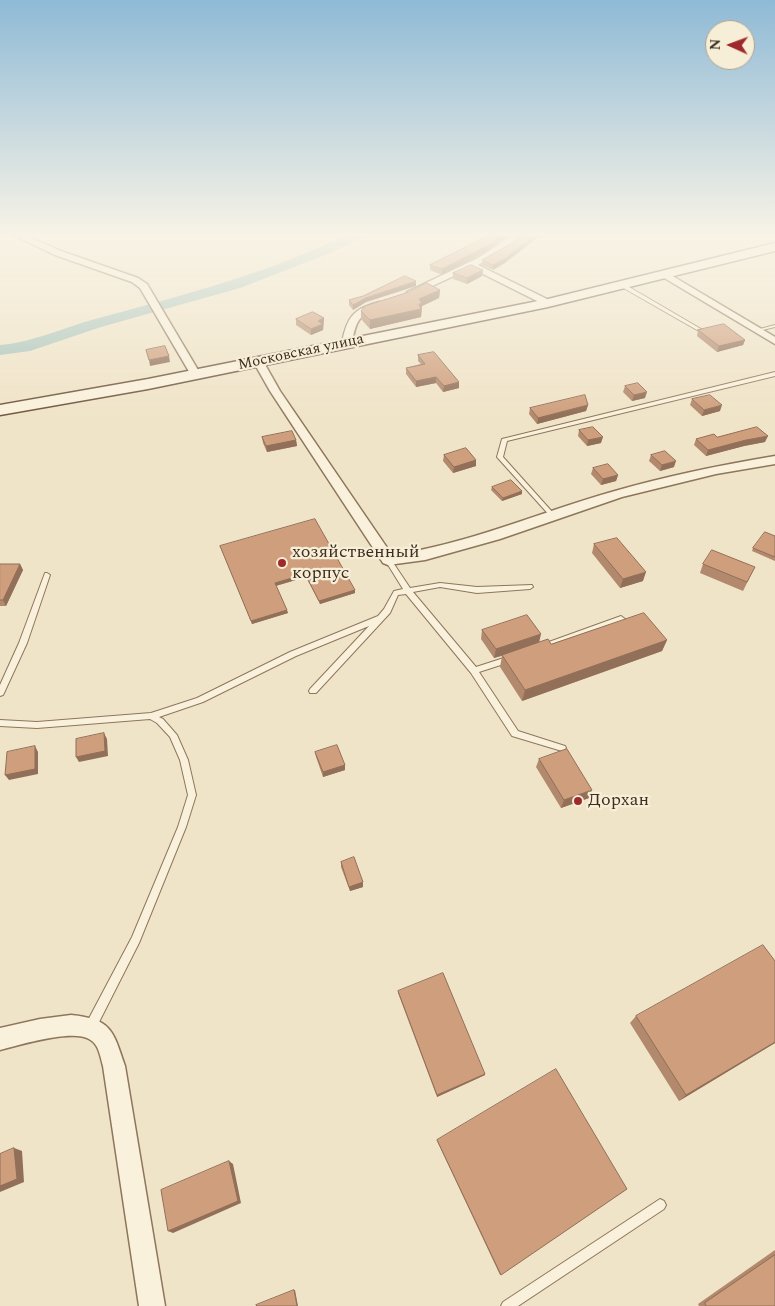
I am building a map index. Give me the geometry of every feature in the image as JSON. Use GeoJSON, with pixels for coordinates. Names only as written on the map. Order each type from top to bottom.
{"type":"FeatureCollection","features":[{"type":"Feature","properties":{"kind":"street"},"geometry":{"type":"LineString","coordinates":[[150,296],[196,375]]}},
{"type":"Feature","properties":{"kind":"street"},"geometry":{"type":"LineString","coordinates":[[534,296],[548,303]]}},
{"type":"Feature","properties":{"kind":"street","name":"Московская улица"},"geometry":{"type":"LineString","coordinates":[[0,410],[196,375],[347,342],[575,296]]}},
{"type":"Feature","properties":{"kind":"street"},"geometry":{"type":"LineString","coordinates":[[701,296],[775,341]]}},
{"type":"Feature","properties":{"kind":"street"},"geometry":{"type":"LineString","coordinates":[[347,342],[351,321],[360,311],[387,302]]}},
{"type":"Feature","properties":{"kind":"street"},"geometry":{"type":"LineString","coordinates":[[258,361],[275,391],[388,560],[425,555],[495,536],[618,494],[716,470],[775,460]]}},
{"type":"Feature","properties":{"kind":"street"},"geometry":{"type":"LineString","coordinates":[[0,1039],[66,1025],[90,1028],[105,1038],[114,1066],[152,1306]]}},
{"type":"Feature","properties":{"kind":"lane"},"geometry":{"type":"LineString","coordinates":[[642,296],[699,329]]}},
{"type":"Feature","properties":{"kind":"lane"},"geometry":{"type":"LineString","coordinates":[[758,330],[775,326]]}},
{"type":"Feature","properties":{"kind":"lane"},"geometry":{"type":"LineString","coordinates":[[553,516],[500,457],[504,440],[775,374]]}},
{"type":"Feature","properties":{"kind":"lane"},"geometry":{"type":"LineString","coordinates":[[388,560],[408,591],[474,671],[515,734],[562,748]]}},
{"type":"Feature","properties":{"kind":"lane"},"geometry":{"type":"LineString","coordinates":[[0,693],[22,643],[47,575]]}},
{"type":"Feature","properties":{"kind":"lane"},"geometry":{"type":"LineString","coordinates":[[313,692],[387,611],[396,593],[440,586],[477,590],[530,587]]}},
{"type":"Feature","properties":{"kind":"lane"},"geometry":{"type":"LineString","coordinates":[[0,723],[37,725],[151,716],[200,700],[293,654],[378,619]]}},
{"type":"Feature","properties":{"kind":"lane"},"geometry":{"type":"LineString","coordinates":[[538,648],[621,619]]}},
{"type":"Feature","properties":{"kind":"lane"},"geometry":{"type":"LineString","coordinates":[[474,671],[520,655]]}},
{"type":"Feature","properties":{"kind":"lane"},"geometry":{"type":"LineString","coordinates":[[90,1028],[136,940],[182,827],[192,795],[184,760],[173,735],[160,721],[151,716]]}},
{"type":"Feature","properties":{"kind":"lane"},"geometry":{"type":"LineString","coordinates":[[507,1306],[660,1205]]}},
{"type":"Feature","properties":{"kind":"building"},"geometry":{"type":"Polygon","coordinates":[[[363,296],[372,296],[353,305],[349,300],[363,296]]]}},
{"type":"Feature","properties":{"kind":"building"},"geometry":{"type":"Polygon","coordinates":[[[397,296],[426,296],[419,299],[422,303],[419,304],[421,309],[370,320],[361,311],[365,306],[397,296]]]}},
{"type":"Feature","properties":{"kind":"building"},"geometry":{"type":"Polygon","coordinates":[[[313,312],[324,318],[318,321],[323,324],[311,329],[296,319],[313,312]]]}},
{"type":"Feature","properties":{"kind":"building"},"geometry":{"type":"Polygon","coordinates":[[[724,324],[745,340],[719,346],[698,330],[724,324]]]}},
{"type":"Feature","properties":{"kind":"building"},"geometry":{"type":"Polygon","coordinates":[[[165,346],[169,356],[149,360],[146,350],[165,346]]]}},
{"type":"Feature","properties":{"kind":"building"},"geometry":{"type":"Polygon","coordinates":[[[434,352],[459,382],[444,386],[436,377],[416,381],[406,368],[425,364],[418,355],[434,352]]]}},
{"type":"Feature","properties":{"kind":"building"},"geometry":{"type":"Polygon","coordinates":[[[638,383],[647,392],[634,395],[625,386],[638,383]]]}},
{"type":"Feature","properties":{"kind":"building"},"geometry":{"type":"Polygon","coordinates":[[[585,395],[588,405],[538,418],[530,408],[585,395]]]}},
{"type":"Feature","properties":{"kind":"building"},"geometry":{"type":"Polygon","coordinates":[[[710,395],[722,405],[704,410],[692,399],[710,395]]]}},
{"type":"Feature","properties":{"kind":"building"},"geometry":{"type":"Polygon","coordinates":[[[593,427],[603,437],[588,440],[579,430],[593,427]]]}},
{"type":"Feature","properties":{"kind":"building"},"geometry":{"type":"Polygon","coordinates":[[[757,427],[768,436],[708,450],[696,439],[714,434],[717,437],[757,427]]]}},
{"type":"Feature","properties":{"kind":"building"},"geometry":{"type":"Polygon","coordinates":[[[292,431],[296,440],[266,446],[262,437],[292,431]]]}},
{"type":"Feature","properties":{"kind":"building"},"geometry":{"type":"Polygon","coordinates":[[[466,448],[476,460],[454,467],[444,455],[466,448]]]}},
{"type":"Feature","properties":{"kind":"building"},"geometry":{"type":"Polygon","coordinates":[[[665,451],[676,461],[662,465],[651,455],[665,451]]]}},
{"type":"Feature","properties":{"kind":"building"},"geometry":{"type":"Polygon","coordinates":[[[608,464],[618,475],[603,479],[593,468],[608,464]]]}},
{"type":"Feature","properties":{"kind":"building"},"geometry":{"type":"Polygon","coordinates":[[[511,480],[522,491],[503,498],[492,487],[511,480]]]}},
{"type":"Feature","properties":{"kind":"building","name":"хозяйственный корпус"},"geometry":{"type":"Polygon","coordinates":[[[315,519],[355,590],[319,601],[305,574],[275,583],[287,610],[251,621],[220,546],[315,519]]]}},
{"type":"Feature","properties":{"kind":"building"},"geometry":{"type":"Polygon","coordinates":[[[765,532],[775,536],[775,557],[753,548],[765,532]]]}},
{"type":"Feature","properties":{"kind":"building"},"geometry":{"type":"Polygon","coordinates":[[[617,538],[646,572],[623,579],[594,544],[617,538]]]}},
{"type":"Feature","properties":{"kind":"building"},"geometry":{"type":"Polygon","coordinates":[[[712,550],[755,567],[747,582],[703,564],[712,550]]]}},
{"type":"Feature","properties":{"kind":"building"},"geometry":{"type":"Polygon","coordinates":[[[0,564],[20,564],[3,600],[0,600],[0,564]]]}},
{"type":"Feature","properties":{"kind":"building"},"geometry":{"type":"Polygon","coordinates":[[[644,613],[667,640],[525,690],[502,655],[548,639],[551,644],[644,613]]]}},
{"type":"Feature","properties":{"kind":"building"},"geometry":{"type":"Polygon","coordinates":[[[527,615],[541,634],[496,649],[482,630],[527,615]]]}},
{"type":"Feature","properties":{"kind":"building"},"geometry":{"type":"Polygon","coordinates":[[[104,733],[105,751],[76,757],[76,739],[104,733]]]}},
{"type":"Feature","properties":{"kind":"building"},"geometry":{"type":"Polygon","coordinates":[[[337,745],[345,765],[323,772],[315,752],[337,745]]]}},
{"type":"Feature","properties":{"kind":"building"},"geometry":{"type":"Polygon","coordinates":[[[35,746],[35,769],[5,775],[7,752],[35,746]]]}},
{"type":"Feature","properties":{"kind":"building"},"geometry":{"type":"Polygon","coordinates":[[[567,749],[592,790],[564,800],[539,759],[567,749]]]}},
{"type":"Feature","properties":{"kind":"building"},"geometry":{"type":"Polygon","coordinates":[[[354,857],[363,882],[349,887],[341,862],[354,857]]]}},
{"type":"Feature","properties":{"kind":"building"},"geometry":{"type":"Polygon","coordinates":[[[763,945],[775,961],[775,1042],[686,1095],[636,1016],[763,945]]]}},
{"type":"Feature","properties":{"kind":"building"},"geometry":{"type":"Polygon","coordinates":[[[443,973],[485,1074],[437,1095],[398,991],[443,973]]]}},
{"type":"Feature","properties":{"kind":"building"},"geometry":{"type":"Polygon","coordinates":[[[556,1069],[627,1189],[501,1275],[437,1140],[556,1069]]]}},
{"type":"Feature","properties":{"kind":"building"},"geometry":{"type":"Polygon","coordinates":[[[14,1148],[17,1179],[0,1186],[0,1154],[14,1148]]]}},
{"type":"Feature","properties":{"kind":"building"},"geometry":{"type":"Polygon","coordinates":[[[229,1161],[238,1201],[168,1231],[161,1190],[229,1161]]]}},
{"type":"Feature","properties":{"kind":"building"},"geometry":{"type":"Polygon","coordinates":[[[775,1255],[775,1306],[706,1306],[705,1303],[775,1255]]]}},
{"type":"Feature","properties":{"kind":"building"},"geometry":{"type":"Polygon","coordinates":[[[294,1290],[297,1306],[256,1305],[294,1290]]]}},
{"type":"Feature","properties":{"kind":"waterway"},"geometry":{"type":"LineString","coordinates":[[0,350],[24,348],[95,324],[196,296]]}},
{"type":"Feature","properties":{"kind":"place","name":"хозяйственный корпус"},"geometry":{"type":"Point","coordinates":[282,563]}},
{"type":"Feature","properties":{"kind":"place","name":"Дорхан"},"geometry":{"type":"Point","coordinates":[578,801]}}]}
